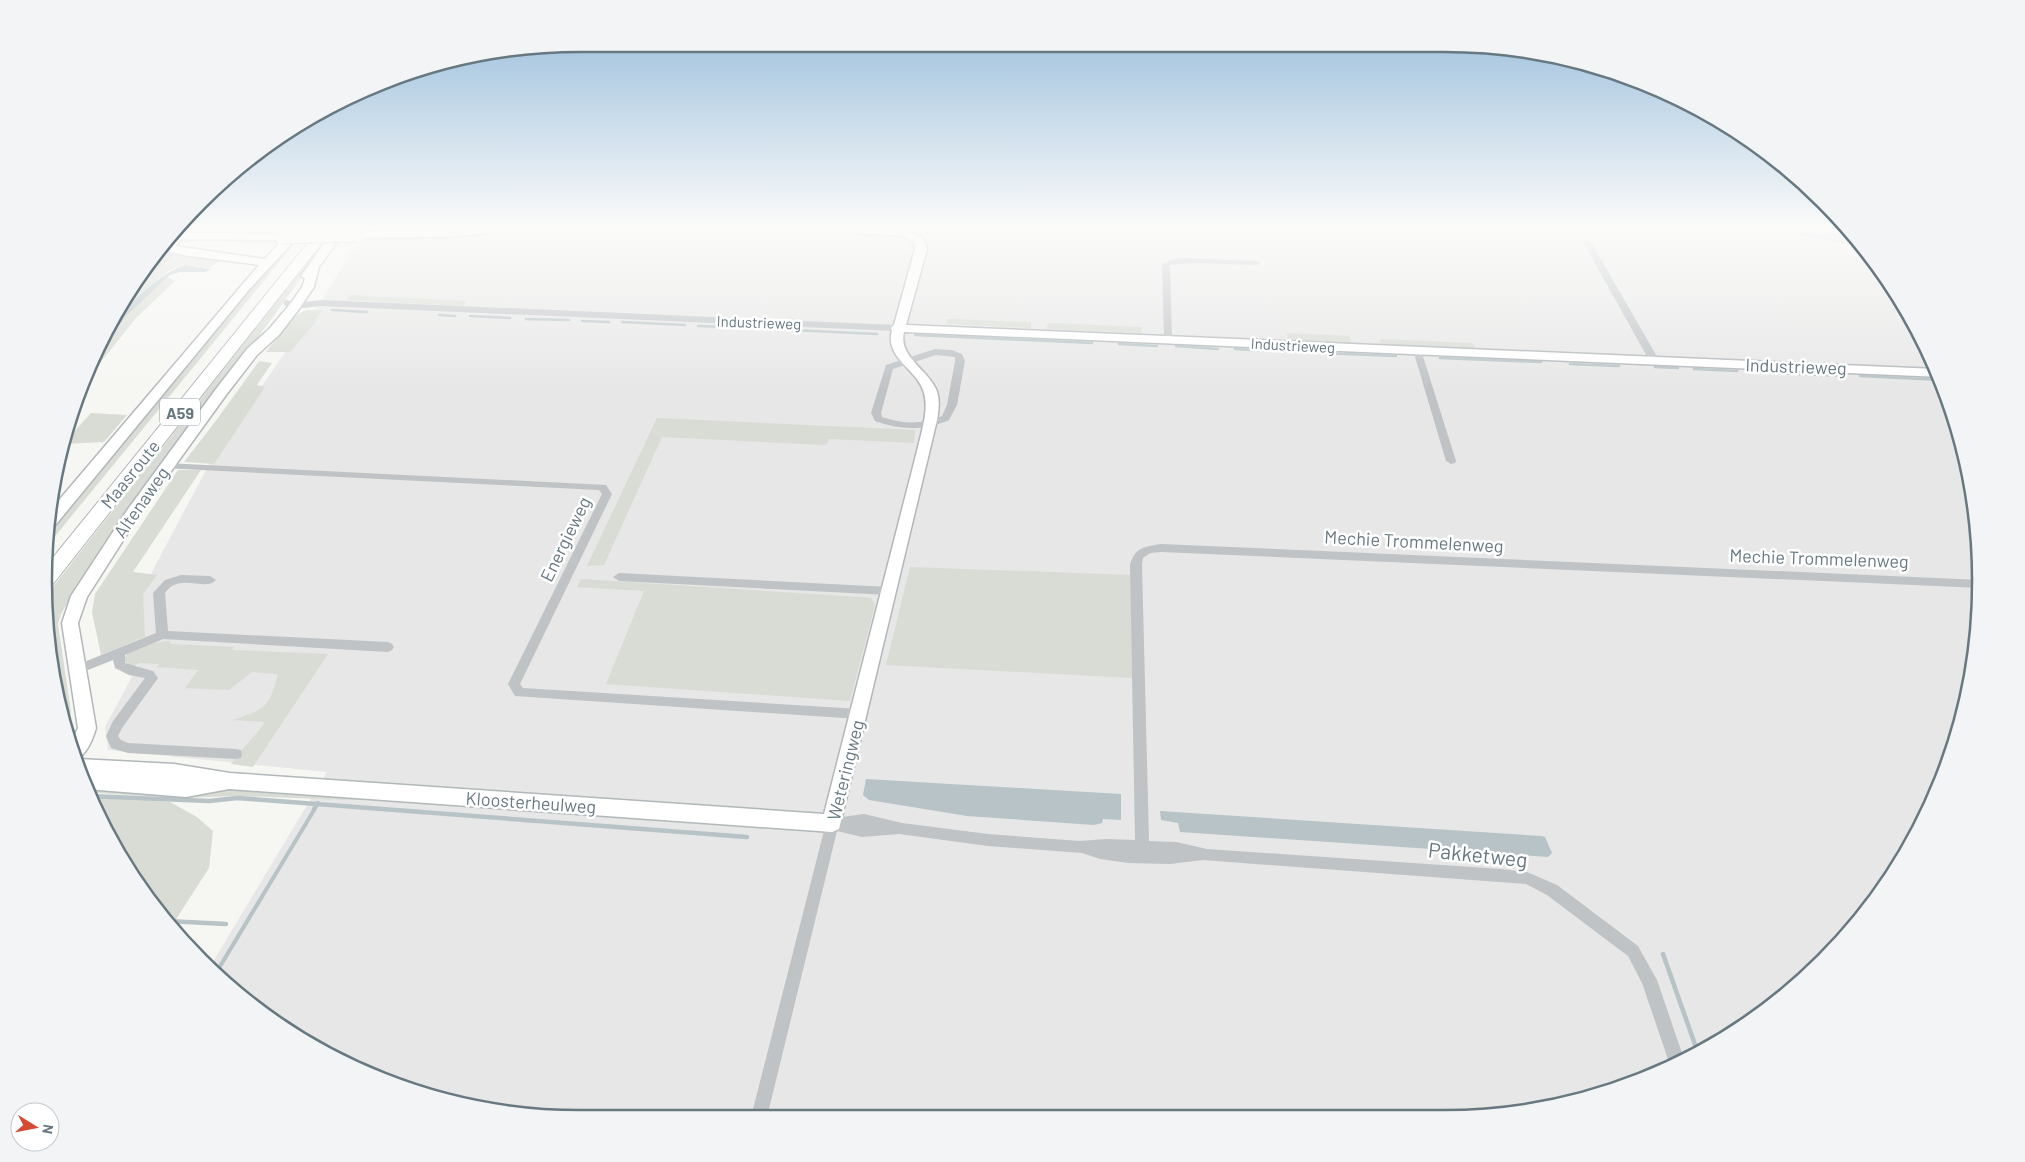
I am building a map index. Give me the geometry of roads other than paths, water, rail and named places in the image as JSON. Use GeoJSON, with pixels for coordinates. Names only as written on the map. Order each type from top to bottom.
{"type":"FeatureCollection","features":[{"type":"Feature","properties":{"kind":"highway","name":"Maasroute"},"geometry":{"type":"LineString","coordinates":[[54,549],[269,283]]}},
{"type":"Feature","properties":{"kind":"highway","name":"Maasroute"},"geometry":{"type":"LineString","coordinates":[[53,571],[283,283]]}},
{"type":"Feature","properties":{"kind":"street"},"geometry":{"type":"LineString","coordinates":[[57,513],[250,283]]}},
{"type":"Feature","properties":{"kind":"street","name":"Altenaweg"},"geometry":{"type":"LineString","coordinates":[[79,744],[87,731],[70,623],[79,596],[166,466],[252,352],[274,332],[309,283]]}},
{"type":"Feature","properties":{"kind":"street"},"geometry":{"type":"LineString","coordinates":[[911,283],[897,328],[896,339],[899,352],[930,388],[929,424]]}},
{"type":"Feature","properties":{"kind":"street"},"geometry":{"type":"LineString","coordinates":[[1167,283],[1168,339]]}},
{"type":"Feature","properties":{"kind":"street"},"geometry":{"type":"LineString","coordinates":[[1610,283],[1654,360]]}},
{"type":"Feature","properties":{"kind":"street","name":"Industrieweg"},"geometry":{"type":"LineString","coordinates":[[294,303],[1929,373]]}},
{"type":"Feature","properties":{"kind":"street"},"geometry":{"type":"LineString","coordinates":[[1417,350],[1451,461]]}},
{"type":"Feature","properties":{"kind":"street"},"geometry":{"type":"LineString","coordinates":[[935,352],[952,353],[959,356],[960,361],[952,405],[948,415],[941,421],[929,424],[920,426],[889,423],[878,419],[876,413],[889,367],[935,352]]}},
{"type":"Feature","properties":{"kind":"street","name":"Weteringweg"},"geometry":{"type":"LineString","coordinates":[[761,1110],[890,591],[929,424]]}},
{"type":"Feature","properties":{"kind":"street","name":"Energieweg"},"geometry":{"type":"LineString","coordinates":[[166,466],[602,487],[607,494],[514,684],[519,693],[859,714]]}},
{"type":"Feature","properties":{"kind":"street","name":"Mechie Trommelenweg"},"geometry":{"type":"LineString","coordinates":[[1142,852],[1136,565],[1138,556],[1147,550],[1171,548],[1972,584]]}},
{"type":"Feature","properties":{"kind":"street"},"geometry":{"type":"LineString","coordinates":[[619,577],[890,591]]}},
{"type":"Feature","properties":{"kind":"street"},"geometry":{"type":"LineString","coordinates":[[162,635],[159,593],[162,587],[174,578],[210,580]]}},
{"type":"Feature","properties":{"kind":"street"},"geometry":{"type":"LineString","coordinates":[[78,668],[162,635],[388,647]]}},
{"type":"Feature","properties":{"kind":"street"},"geometry":{"type":"LineString","coordinates":[[120,651],[119,665],[123,668],[149,674],[152,678],[116,725],[112,736],[116,744],[128,748],[236,754]]}},
{"type":"Feature","properties":{"kind":"street","name":"Altenaweg"},"geometry":{"type":"LineString","coordinates":[[75,731],[80,725],[84,708]]}},
{"type":"Feature","properties":{"kind":"street","name":"Kloosterheulweg"},"geometry":{"type":"LineString","coordinates":[[87,768],[216,777],[230,781],[832,824]]}},
{"type":"Feature","properties":{"kind":"street","name":"Kloosterheulweg"},"geometry":{"type":"LineString","coordinates":[[93,783],[186,789],[230,781]]}},
{"type":"Feature","properties":{"kind":"street"},"geometry":{"type":"LineString","coordinates":[[832,824],[862,831],[902,829],[988,840],[1080,847],[1104,854],[1142,852]]}},
{"type":"Feature","properties":{"kind":"street","name":"Pakketweg"},"geometry":{"type":"LineString","coordinates":[[1142,852],[1176,858],[1207,855],[1527,878],[1552,890],[1572,903],[1633,951],[1649,980],[1676,1056]]}},
{"type":"Feature","properties":{"kind":"waterway"},"geometry":{"type":"LineString","coordinates":[[332,310],[367,312]]}},
{"type":"Feature","properties":{"kind":"waterway"},"geometry":{"type":"LineString","coordinates":[[439,315],[455,316]]}},
{"type":"Feature","properties":{"kind":"waterway"},"geometry":{"type":"LineString","coordinates":[[470,316],[510,318]]}},
{"type":"Feature","properties":{"kind":"waterway"},"geometry":{"type":"LineString","coordinates":[[526,319],[569,320]]}},
{"type":"Feature","properties":{"kind":"waterway"},"geometry":{"type":"LineString","coordinates":[[582,321],[609,322]]}},
{"type":"Feature","properties":{"kind":"waterway"},"geometry":{"type":"LineString","coordinates":[[622,322],[685,325]]}},
{"type":"Feature","properties":{"kind":"waterway"},"geometry":{"type":"LineString","coordinates":[[698,326],[728,327]]}},
{"type":"Feature","properties":{"kind":"waterway"},"geometry":{"type":"LineString","coordinates":[[792,330],[877,334]]}},
{"type":"Feature","properties":{"kind":"waterway"},"geometry":{"type":"LineString","coordinates":[[915,335],[1092,343]]}},
{"type":"Feature","properties":{"kind":"waterway"},"geometry":{"type":"LineString","coordinates":[[1119,344],[1157,346]]}},
{"type":"Feature","properties":{"kind":"waterway"},"geometry":{"type":"LineString","coordinates":[[1176,346],[1218,349]]}},
{"type":"Feature","properties":{"kind":"waterway"},"geometry":{"type":"LineString","coordinates":[[1235,349],[1268,351]]}},
{"type":"Feature","properties":{"kind":"waterway"},"geometry":{"type":"LineString","coordinates":[[1284,351],[1301,352]]}},
{"type":"Feature","properties":{"kind":"waterway"},"geometry":{"type":"LineString","coordinates":[[1320,353],[1396,356]]}},
{"type":"Feature","properties":{"kind":"waterway"},"geometry":{"type":"LineString","coordinates":[[1440,358],[1541,362]]}},
{"type":"Feature","properties":{"kind":"waterway"},"geometry":{"type":"LineString","coordinates":[[1570,364],[1619,366]]}},
{"type":"Feature","properties":{"kind":"waterway"},"geometry":{"type":"LineString","coordinates":[[1655,367],[1678,368]]}},
{"type":"Feature","properties":{"kind":"waterway"},"geometry":{"type":"LineString","coordinates":[[1694,369],[1737,371]]}},
{"type":"Feature","properties":{"kind":"waterway"},"geometry":{"type":"LineString","coordinates":[[1757,372],[1844,376]]}},
{"type":"Feature","properties":{"kind":"waterway"},"geometry":{"type":"LineString","coordinates":[[1860,376],[1932,380]]}},
{"type":"Feature","properties":{"kind":"waterway"},"geometry":{"type":"LineString","coordinates":[[99,796],[209,801],[238,798],[317,804]]}},
{"type":"Feature","properties":{"kind":"waterway"},"geometry":{"type":"LineString","coordinates":[[314,809],[317,804]]}},
{"type":"Feature","properties":{"kind":"waterway"},"geometry":{"type":"LineString","coordinates":[[317,804],[747,837]]}},
{"type":"Feature","properties":{"kind":"waterway"},"geometry":{"type":"LineString","coordinates":[[178,922],[226,924]]}},
{"type":"Feature","properties":{"kind":"waterway"},"geometry":{"type":"LineString","coordinates":[[1663,954],[1695,1046]]}}]}
